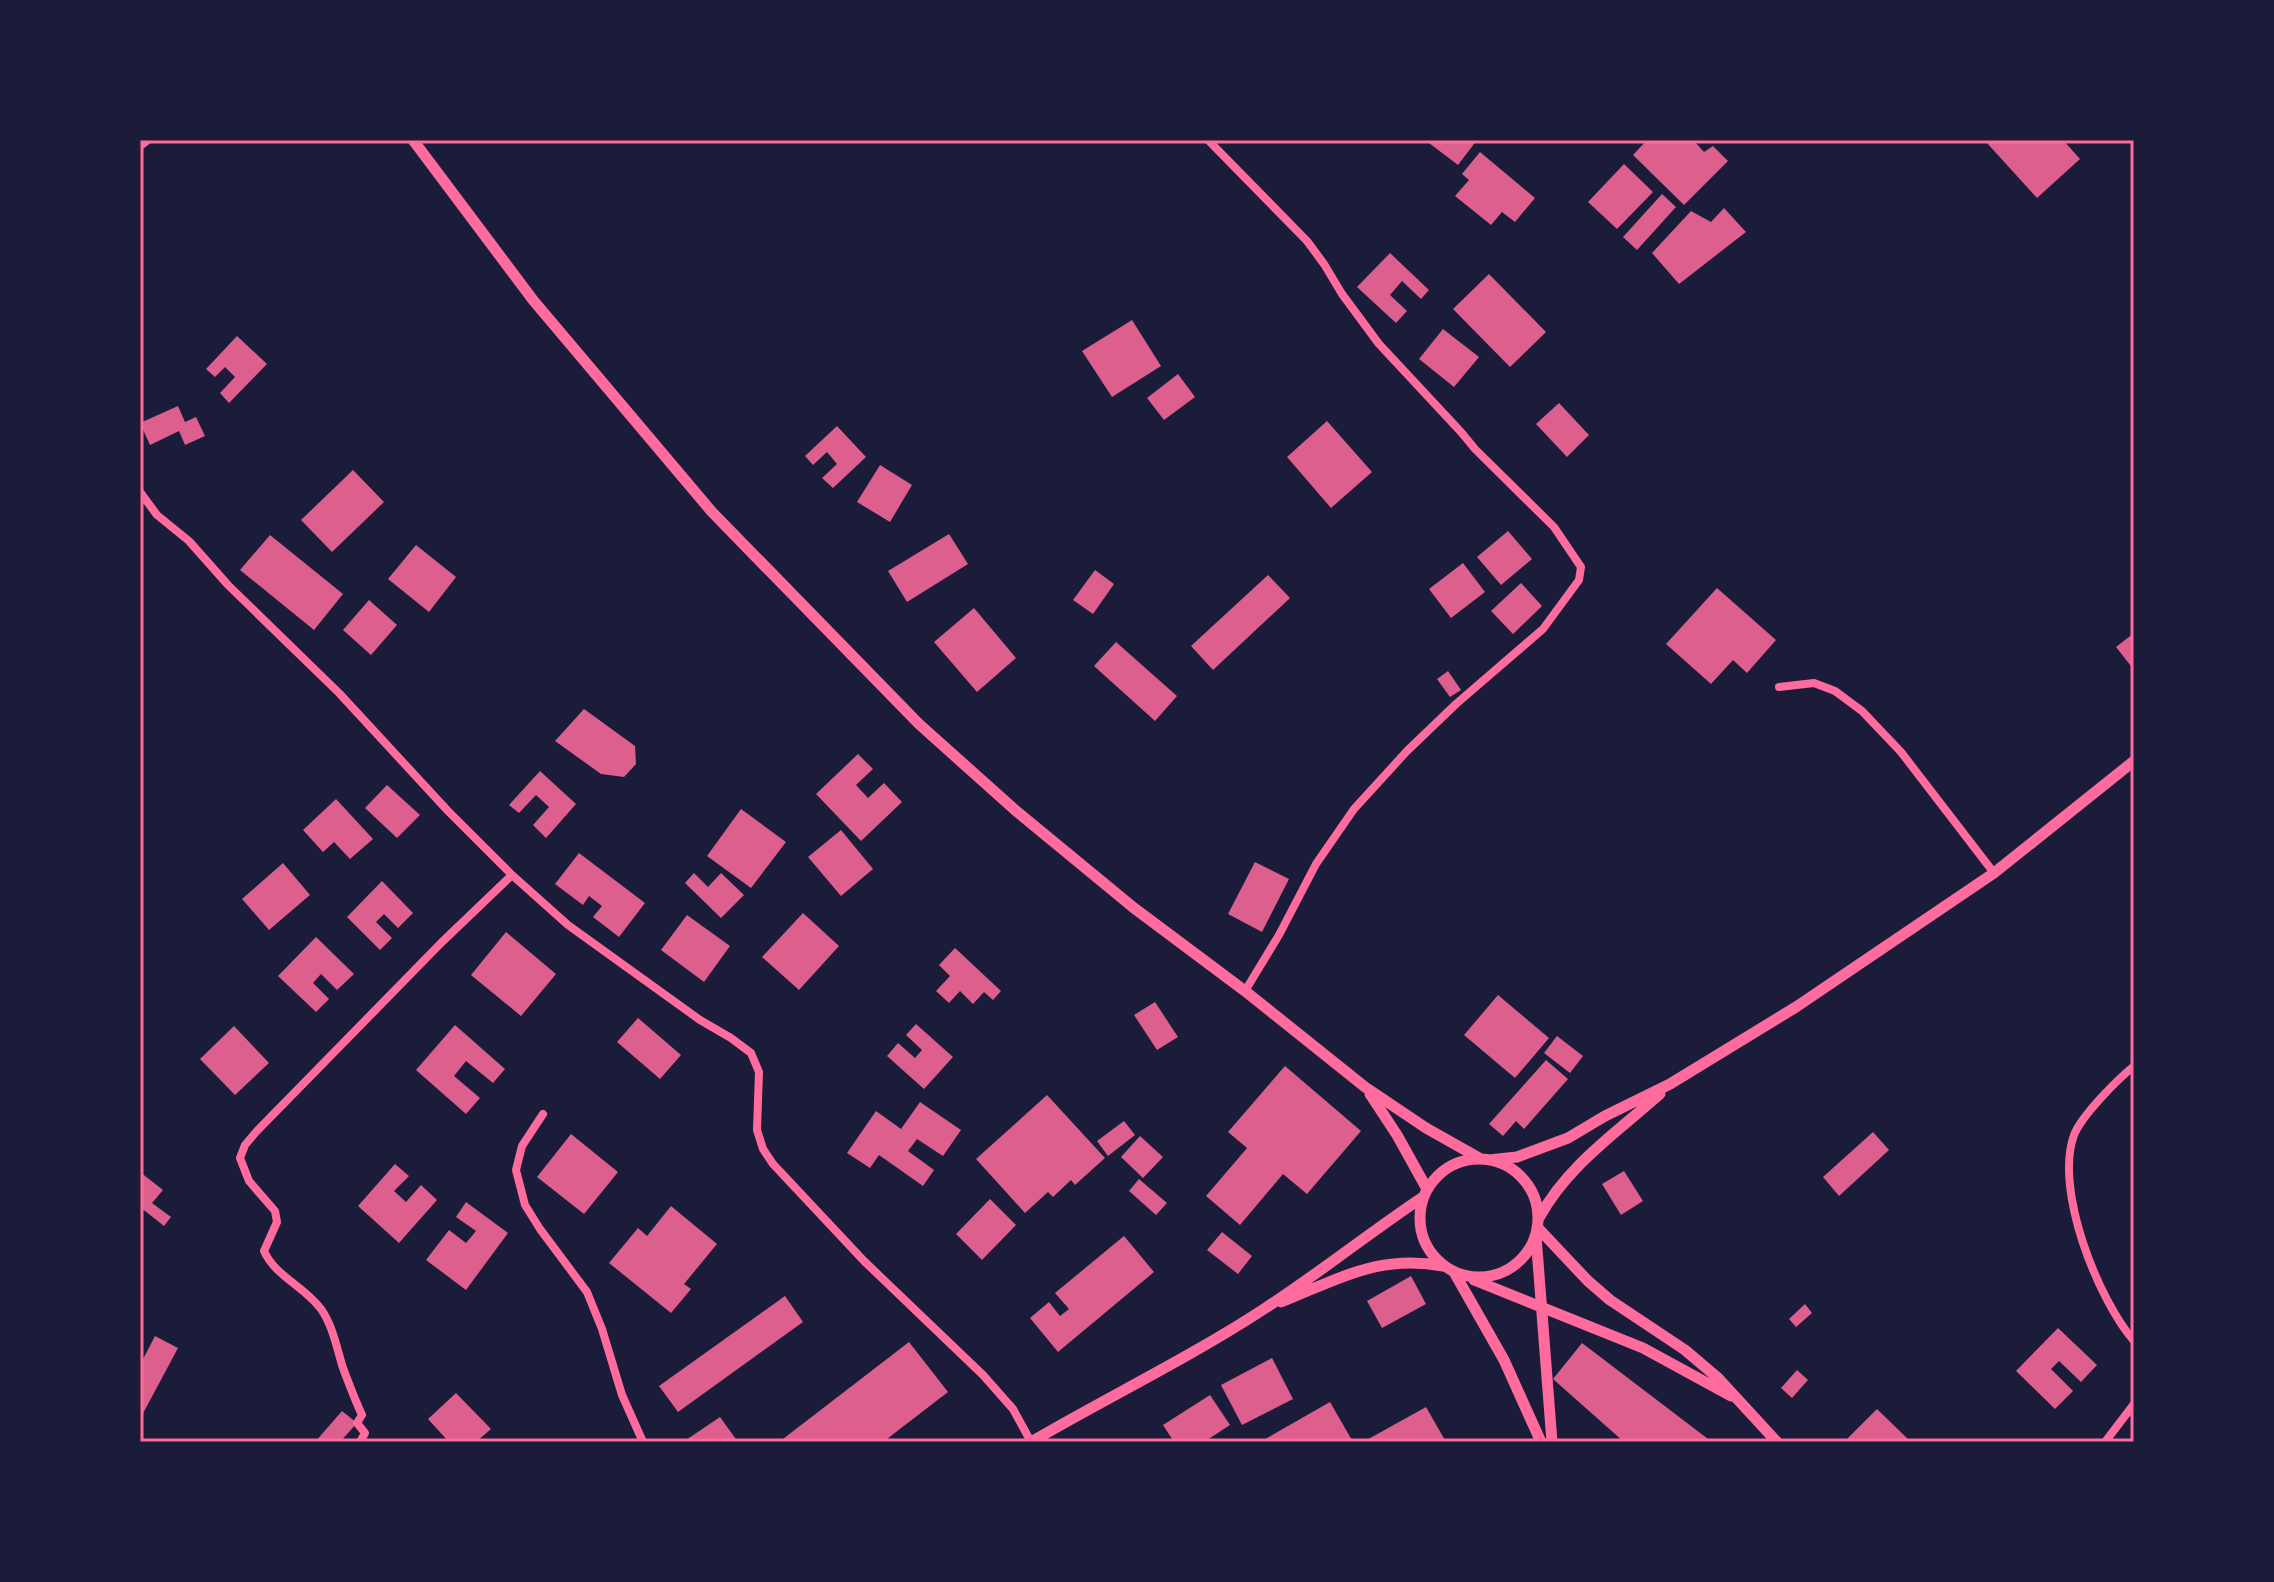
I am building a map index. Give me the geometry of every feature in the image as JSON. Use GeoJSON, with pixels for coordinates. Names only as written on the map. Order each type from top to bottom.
{"type":"FeatureCollection","features":[{"type":"Feature","properties":{"kind":"street"},"geometry":{"type":"LineString","coordinates":[[140,146],[148,140]]}},
{"type":"Feature","properties":{"kind":"street"},"geometry":{"type":"LineString","coordinates":[[413,140],[533,300],[712,512],[919,724],[1015,810],[1134,908],[1365,1087],[1426,1128],[1485,1159],[1508,1167],[1524,1180],[1535,1198],[1552,1442]]}},
{"type":"Feature","properties":{"kind":"street"},"geometry":{"type":"LineString","coordinates":[[1208,140],[1307,241],[1379,344],[1475,449],[1554,527],[1581,567],[1579,580],[1543,629],[1456,704],[1354,809],[1316,864],[1245,991]]}},
{"type":"Feature","properties":{"kind":"street"},"geometry":{"type":"LineString","coordinates":[[140,492],[157,515],[189,541],[228,585],[339,693],[512,875],[568,925],[751,1053],[759,1072],[757,1130],[763,1149],[773,1164],[864,1261],[983,1375],[1013,1409],[1031,1442],[1266,1308],[1425,1193],[1444,1170],[1468,1160],[1517,1157],[1547,1147],[1670,1084],[1796,1007],[1994,873],[2134,761]]}},
{"type":"Feature","properties":{"kind":"street"},"geometry":{"type":"LineString","coordinates":[[1779,687],[1814,683],[1835,691],[1862,711],[1901,752],[1994,873]]}},
{"type":"Feature","properties":{"kind":"street"},"geometry":{"type":"LineString","coordinates":[[360,1442],[365,1433],[357,1423],[362,1415],[331,1329],[308,1295],[268,1260],[264,1251],[277,1222],[275,1211],[249,1181],[240,1158],[245,1145],[266,1122],[512,875]]}},
{"type":"Feature","properties":{"kind":"street"},"geometry":{"type":"LineString","coordinates":[[2134,1066],[2118,1079],[2074,1134],[2068,1166],[2074,1215],[2095,1279],[2134,1341]]}},
{"type":"Feature","properties":{"kind":"street"},"geometry":{"type":"LineString","coordinates":[[1266,1308],[1370,1267],[1395,1262],[1485,1277],[1507,1270],[1525,1256],[1547,1203],[1566,1179],[1598,1145],[1670,1084]]}},
{"type":"Feature","properties":{"kind":"street"},"geometry":{"type":"LineString","coordinates":[[1365,1087],[1397,1135],[1425,1193],[1419,1216],[1421,1234],[1430,1252],[1453,1271],[1643,1348],[1741,1402]]}},
{"type":"Feature","properties":{"kind":"street"},"geometry":{"type":"LineString","coordinates":[[543,1114],[522,1146],[516,1170],[525,1205],[587,1292],[622,1395],[643,1442]]}},
{"type":"Feature","properties":{"kind":"street"},"geometry":{"type":"LineString","coordinates":[[1537,1227],[1610,1300],[1685,1350],[1718,1378],[1777,1442]]}},
{"type":"Feature","properties":{"kind":"street"},"geometry":{"type":"LineString","coordinates":[[1453,1271],[1504,1360],[1541,1442]]}},
{"type":"Feature","properties":{"kind":"street"},"geometry":{"type":"LineString","coordinates":[[2105,1442],[2134,1404]]}},
{"type":"Feature","properties":{"kind":"building"},"geometry":{"type":"Polygon","coordinates":[[[1425,140],[1477,140],[1458,165],[1425,140]]]}},
{"type":"Feature","properties":{"kind":"building"},"geometry":{"type":"Polygon","coordinates":[[[1647,140],[1693,140],[1704,152],[1713,146],[1728,161],[1684,205],[1633,155],[1647,140]]]}},
{"type":"Feature","properties":{"kind":"building"},"geometry":{"type":"Polygon","coordinates":[[[1990,140],[2063,140],[2080,159],[2037,198],[1987,143],[1990,140]]]}},
{"type":"Feature","properties":{"kind":"building"},"geometry":{"type":"Polygon","coordinates":[[[1480,152],[1535,198],[1515,222],[1502,212],[1491,225],[1455,196],[1469,180],[1462,174],[1480,152]]]}},
{"type":"Feature","properties":{"kind":"building"},"geometry":{"type":"Polygon","coordinates":[[[1624,164],[1653,192],[1617,229],[1588,202],[1624,164]]]}},
{"type":"Feature","properties":{"kind":"building"},"geometry":{"type":"Polygon","coordinates":[[[1662,194],[1676,207],[1637,250],[1623,237],[1662,194]]]}},
{"type":"Feature","properties":{"kind":"building"},"geometry":{"type":"Polygon","coordinates":[[[1724,208],[1746,232],[1679,284],[1652,253],[1691,211],[1711,222],[1724,208]]]}},
{"type":"Feature","properties":{"kind":"building"},"geometry":{"type":"Polygon","coordinates":[[[1390,253],[1429,290],[1421,299],[1402,281],[1390,295],[1407,311],[1396,323],[1357,287],[1390,253]]]}},
{"type":"Feature","properties":{"kind":"building"},"geometry":{"type":"Polygon","coordinates":[[[1489,274],[1546,332],[1510,367],[1453,309],[1489,274]]]}},
{"type":"Feature","properties":{"kind":"building"},"geometry":{"type":"Polygon","coordinates":[[[1132,320],[1161,366],[1112,397],[1082,351],[1132,320]]]}},
{"type":"Feature","properties":{"kind":"building"},"geometry":{"type":"Polygon","coordinates":[[[1443,329],[1479,357],[1454,387],[1419,359],[1443,329]]]}},
{"type":"Feature","properties":{"kind":"building"},"geometry":{"type":"Polygon","coordinates":[[[237,336],[267,364],[229,403],[220,393],[235,377],[225,367],[215,377],[206,369],[237,336]]]}},
{"type":"Feature","properties":{"kind":"building"},"geometry":{"type":"Polygon","coordinates":[[[1178,374],[1195,397],[1164,420],[1147,398],[1178,374]]]}},
{"type":"Feature","properties":{"kind":"building"},"geometry":{"type":"Polygon","coordinates":[[[1559,403],[1589,435],[1567,457],[1536,424],[1559,403]]]}},
{"type":"Feature","properties":{"kind":"building"},"geometry":{"type":"Polygon","coordinates":[[[178,406],[185,422],[196,417],[205,436],[185,445],[179,431],[150,445],[140,423],[178,406]]]}},
{"type":"Feature","properties":{"kind":"building"},"geometry":{"type":"Polygon","coordinates":[[[1327,421],[1372,472],[1331,508],[1287,457],[1327,421]]]}},
{"type":"Feature","properties":{"kind":"building"},"geometry":{"type":"Polygon","coordinates":[[[837,426],[866,457],[833,488],[822,478],[837,464],[827,452],[813,465],[805,456],[837,426]]]}},
{"type":"Feature","properties":{"kind":"building"},"geometry":{"type":"Polygon","coordinates":[[[880,465],[912,485],[890,522],[857,502],[880,465]]]}},
{"type":"Feature","properties":{"kind":"building"},"geometry":{"type":"Polygon","coordinates":[[[353,470],[384,502],[332,552],[301,520],[353,470]]]}},
{"type":"Feature","properties":{"kind":"building"},"geometry":{"type":"Polygon","coordinates":[[[1508,531],[1532,559],[1501,585],[1477,557],[1508,531]]]}},
{"type":"Feature","properties":{"kind":"building"},"geometry":{"type":"Polygon","coordinates":[[[949,534],[968,564],[907,602],[888,571],[949,534]]]}},
{"type":"Feature","properties":{"kind":"building"},"geometry":{"type":"Polygon","coordinates":[[[270,535],[343,594],[314,630],[240,570],[270,535]]]}},
{"type":"Feature","properties":{"kind":"building"},"geometry":{"type":"Polygon","coordinates":[[[416,545],[456,577],[429,612],[388,579],[416,545]]]}},
{"type":"Feature","properties":{"kind":"building"},"geometry":{"type":"Polygon","coordinates":[[[1463,563],[1485,592],[1451,618],[1429,589],[1463,563]]]}},
{"type":"Feature","properties":{"kind":"building"},"geometry":{"type":"Polygon","coordinates":[[[1095,570],[1114,584],[1093,614],[1073,600],[1095,570]]]}},
{"type":"Feature","properties":{"kind":"building"},"geometry":{"type":"Polygon","coordinates":[[[1268,575],[1290,598],[1213,670],[1191,646],[1268,575]]]}},
{"type":"Feature","properties":{"kind":"building"},"geometry":{"type":"Polygon","coordinates":[[[1521,583],[1542,606],[1513,634],[1491,611],[1521,583]]]}},
{"type":"Feature","properties":{"kind":"building"},"geometry":{"type":"Polygon","coordinates":[[[1717,588],[1776,640],[1747,673],[1733,660],[1711,684],[1666,644],[1717,588]]]}},
{"type":"Feature","properties":{"kind":"building"},"geometry":{"type":"Polygon","coordinates":[[[369,600],[397,625],[371,655],[343,630],[369,600]]]}},
{"type":"Feature","properties":{"kind":"building"},"geometry":{"type":"Polygon","coordinates":[[[974,608],[1016,658],[977,692],[934,642],[974,608]]]}},
{"type":"Feature","properties":{"kind":"building"},"geometry":{"type":"Polygon","coordinates":[[[2134,633],[2134,670],[2116,647],[2134,633]]]}},
{"type":"Feature","properties":{"kind":"building"},"geometry":{"type":"Polygon","coordinates":[[[1116,642],[1177,696],[1155,721],[1094,666],[1116,642]]]}},
{"type":"Feature","properties":{"kind":"building"},"geometry":{"type":"Polygon","coordinates":[[[1448,671],[1461,690],[1450,697],[1437,679],[1448,671]]]}},
{"type":"Feature","properties":{"kind":"building"},"geometry":{"type":"Polygon","coordinates":[[[584,709],[635,746],[636,764],[624,777],[601,774],[555,741],[584,709]]]}},
{"type":"Feature","properties":{"kind":"building"},"geometry":{"type":"Polygon","coordinates":[[[858,754],[873,769],[856,785],[868,798],[884,783],[902,802],[861,841],[816,794],[858,754]]]}},
{"type":"Feature","properties":{"kind":"building"},"geometry":{"type":"Polygon","coordinates":[[[540,771],[576,804],[546,838],[533,825],[549,807],[536,795],[519,813],[509,805],[540,771]]]}},
{"type":"Feature","properties":{"kind":"building"},"geometry":{"type":"Polygon","coordinates":[[[387,785],[420,815],[397,838],[365,808],[387,785]]]}},
{"type":"Feature","properties":{"kind":"building"},"geometry":{"type":"Polygon","coordinates":[[[336,799],[373,839],[350,859],[334,842],[323,852],[303,830],[336,799]]]}},
{"type":"Feature","properties":{"kind":"building"},"geometry":{"type":"Polygon","coordinates":[[[741,809],[786,842],[751,888],[707,856],[741,809]]]}},
{"type":"Feature","properties":{"kind":"building"},"geometry":{"type":"Polygon","coordinates":[[[841,830],[873,869],[841,896],[808,857],[841,830]]]}},
{"type":"Feature","properties":{"kind":"building"},"geometry":{"type":"Polygon","coordinates":[[[579,853],[645,903],[619,937],[593,917],[602,906],[589,896],[583,905],[555,884],[579,853]]]}},
{"type":"Feature","properties":{"kind":"building"},"geometry":{"type":"Polygon","coordinates":[[[1255,862],[1289,879],[1262,932],[1228,914],[1255,862]]]}},
{"type":"Feature","properties":{"kind":"building"},"geometry":{"type":"Polygon","coordinates":[[[283,863],[310,895],[269,930],[242,899],[283,863]]]}},
{"type":"Feature","properties":{"kind":"building"},"geometry":{"type":"Polygon","coordinates":[[[694,873],[708,887],[721,873],[744,895],[721,918],[685,883],[694,873]]]}},
{"type":"Feature","properties":{"kind":"building"},"geometry":{"type":"Polygon","coordinates":[[[382,881],[413,913],[398,928],[384,914],[376,922],[392,938],[380,950],[347,917],[382,881]]]}},
{"type":"Feature","properties":{"kind":"building"},"geometry":{"type":"Polygon","coordinates":[[[803,913],[839,946],[799,990],[762,957],[803,913]]]}},
{"type":"Feature","properties":{"kind":"building"},"geometry":{"type":"Polygon","coordinates":[[[687,915],[730,946],[704,982],[661,950],[687,915]]]}},
{"type":"Feature","properties":{"kind":"building"},"geometry":{"type":"Polygon","coordinates":[[[506,932],[556,974],[521,1016],[471,975],[506,932]]]}},
{"type":"Feature","properties":{"kind":"building"},"geometry":{"type":"Polygon","coordinates":[[[316,937],[354,974],[337,990],[321,974],[313,983],[329,999],[316,1012],[278,976],[316,937]]]}},
{"type":"Feature","properties":{"kind":"building"},"geometry":{"type":"Polygon","coordinates":[[[955,948],[1001,991],[993,1000],[984,992],[973,1004],[960,991],[949,1003],[936,991],[950,976],[939,965],[955,948]]]}},
{"type":"Feature","properties":{"kind":"building"},"geometry":{"type":"Polygon","coordinates":[[[1498,995],[1549,1038],[1515,1078],[1464,1035],[1498,995]]]}},
{"type":"Feature","properties":{"kind":"building"},"geometry":{"type":"Polygon","coordinates":[[[1155,1002],[1178,1037],[1157,1050],[1134,1015],[1155,1002]]]}},
{"type":"Feature","properties":{"kind":"building"},"geometry":{"type":"Polygon","coordinates":[[[638,1018],[681,1055],[660,1079],[617,1042],[638,1018]]]}},
{"type":"Feature","properties":{"kind":"building"},"geometry":{"type":"Polygon","coordinates":[[[916,1024],[953,1057],[924,1089],[887,1056],[898,1043],[915,1058],[922,1050],[906,1035],[916,1024]]]}},
{"type":"Feature","properties":{"kind":"building"},"geometry":{"type":"Polygon","coordinates":[[[455,1025],[505,1069],[493,1083],[466,1061],[454,1076],[480,1098],[466,1114],[416,1070],[455,1025]]]}},
{"type":"Feature","properties":{"kind":"building"},"geometry":{"type":"Polygon","coordinates":[[[234,1026],[269,1063],[235,1095],[200,1059],[234,1026]]]}},
{"type":"Feature","properties":{"kind":"building"},"geometry":{"type":"Polygon","coordinates":[[[1557,1036],[1583,1056],[1570,1073],[1544,1053],[1557,1036]]]}},
{"type":"Feature","properties":{"kind":"building"},"geometry":{"type":"Polygon","coordinates":[[[1546,1060],[1568,1079],[1524,1129],[1516,1121],[1503,1136],[1489,1124],[1546,1060]]]}},
{"type":"Feature","properties":{"kind":"building"},"geometry":{"type":"Polygon","coordinates":[[[1285,1066],[1361,1131],[1307,1194],[1283,1174],[1240,1225],[1206,1196],[1247,1148],[1228,1132],[1285,1066]]]}},
{"type":"Feature","properties":{"kind":"building"},"geometry":{"type":"Polygon","coordinates":[[[1047,1095],[1105,1158],[1075,1185],[1071,1180],[1053,1197],[1048,1192],[1025,1213],[976,1159],[1047,1095]]]}},
{"type":"Feature","properties":{"kind":"building"},"geometry":{"type":"Polygon","coordinates":[[[920,1102],[961,1130],[943,1156],[917,1139],[908,1151],[934,1170],[923,1186],[879,1155],[870,1168],[847,1153],[876,1111],[901,1129],[920,1102]]]}},
{"type":"Feature","properties":{"kind":"building"},"geometry":{"type":"Polygon","coordinates":[[[1124,1121],[1135,1135],[1108,1156],[1097,1141],[1124,1121]]]}},
{"type":"Feature","properties":{"kind":"building"},"geometry":{"type":"Polygon","coordinates":[[[1873,1132],[1889,1150],[1839,1196],[1823,1177],[1873,1132]]]}},
{"type":"Feature","properties":{"kind":"building"},"geometry":{"type":"Polygon","coordinates":[[[571,1134],[618,1172],[584,1214],[537,1177],[571,1134]]]}},
{"type":"Feature","properties":{"kind":"building"},"geometry":{"type":"Polygon","coordinates":[[[1140,1136],[1163,1157],[1143,1178],[1121,1157],[1140,1136]]]}},
{"type":"Feature","properties":{"kind":"building"},"geometry":{"type":"Polygon","coordinates":[[[395,1164],[409,1176],[394,1191],[406,1202],[421,1185],[437,1200],[399,1243],[358,1206],[395,1164]]]}},
{"type":"Feature","properties":{"kind":"building"},"geometry":{"type":"Polygon","coordinates":[[[1624,1171],[1643,1201],[1621,1215],[1602,1184],[1624,1171]]]}},
{"type":"Feature","properties":{"kind":"building"},"geometry":{"type":"Polygon","coordinates":[[[140,1172],[163,1190],[152,1203],[171,1217],[164,1226],[140,1207],[140,1172]]]}},
{"type":"Feature","properties":{"kind":"building"},"geometry":{"type":"Polygon","coordinates":[[[1139,1179],[1167,1203],[1156,1215],[1129,1191],[1139,1179]]]}},
{"type":"Feature","properties":{"kind":"building"},"geometry":{"type":"Polygon","coordinates":[[[990,1199],[1016,1225],[982,1260],[956,1234],[990,1199]]]}},
{"type":"Feature","properties":{"kind":"building"},"geometry":{"type":"Polygon","coordinates":[[[466,1202],[508,1233],[466,1290],[426,1260],[449,1230],[466,1243],[476,1231],[456,1217],[466,1202]]]}},
{"type":"Feature","properties":{"kind":"building"},"geometry":{"type":"Polygon","coordinates":[[[671,1206],[717,1244],[684,1284],[691,1289],[671,1313],[609,1263],[638,1228],[647,1236],[671,1206]]]}},
{"type":"Feature","properties":{"kind":"building"},"geometry":{"type":"Polygon","coordinates":[[[1222,1232],[1252,1256],[1238,1274],[1207,1250],[1222,1232]]]}},
{"type":"Feature","properties":{"kind":"building"},"geometry":{"type":"Polygon","coordinates":[[[1124,1236],[1154,1272],[1058,1352],[1030,1318],[1049,1302],[1060,1316],[1069,1309],[1055,1293],[1124,1236]]]}},
{"type":"Feature","properties":{"kind":"building"},"geometry":{"type":"Polygon","coordinates":[[[1411,1276],[1426,1304],[1382,1328],[1367,1301],[1411,1276]]]}},
{"type":"Feature","properties":{"kind":"building"},"geometry":{"type":"Polygon","coordinates":[[[785,1296],[803,1322],[678,1412],[659,1386],[785,1296]]]}},
{"type":"Feature","properties":{"kind":"building"},"geometry":{"type":"Polygon","coordinates":[[[1805,1304],[1812,1313],[1796,1327],[1789,1319],[1805,1304]]]}},
{"type":"Feature","properties":{"kind":"building"},"geometry":{"type":"Polygon","coordinates":[[[2058,1328],[2097,1365],[2081,1382],[2059,1361],[2051,1369],[2073,1391],[2055,1409],[2016,1371],[2058,1328]]]}},
{"type":"Feature","properties":{"kind":"building"},"geometry":{"type":"Polygon","coordinates":[[[155,1336],[178,1348],[140,1419],[140,1365],[155,1336]]]}},
{"type":"Feature","properties":{"kind":"building"},"geometry":{"type":"Polygon","coordinates":[[[909,1342],[948,1392],[883,1442],[779,1442],[909,1342]]]}},
{"type":"Feature","properties":{"kind":"building"},"geometry":{"type":"Polygon","coordinates":[[[1582,1343],[1712,1442],[1624,1442],[1553,1379],[1582,1343]]]}},
{"type":"Feature","properties":{"kind":"building"},"geometry":{"type":"Polygon","coordinates":[[[1272,1358],[1293,1399],[1242,1425],[1221,1385],[1272,1358]]]}},
{"type":"Feature","properties":{"kind":"building"},"geometry":{"type":"Polygon","coordinates":[[[1797,1370],[1808,1380],[1792,1398],[1781,1388],[1797,1370]]]}},
{"type":"Feature","properties":{"kind":"building"},"geometry":{"type":"Polygon","coordinates":[[[456,1393],[491,1429],[476,1442],[449,1442],[428,1419],[456,1393]]]}},
{"type":"Feature","properties":{"kind":"building"},"geometry":{"type":"Polygon","coordinates":[[[1210,1395],[1230,1425],[1204,1442],[1174,1442],[1163,1425],[1210,1395]]]}},
{"type":"Feature","properties":{"kind":"building"},"geometry":{"type":"Polygon","coordinates":[[[1330,1402],[1353,1442],[1260,1442],[1330,1402]]]}},
{"type":"Feature","properties":{"kind":"building"},"geometry":{"type":"Polygon","coordinates":[[[1426,1407],[1446,1442],[1363,1442],[1426,1407]]]}},
{"type":"Feature","properties":{"kind":"building"},"geometry":{"type":"Polygon","coordinates":[[[1877,1409],[1911,1442],[1844,1442],[1877,1409]]]}},
{"type":"Feature","properties":{"kind":"building"},"geometry":{"type":"Polygon","coordinates":[[[342,1411],[357,1423],[340,1442],[315,1442],[342,1411]]]}},
{"type":"Feature","properties":{"kind":"building"},"geometry":{"type":"Polygon","coordinates":[[[720,1417],[738,1442],[683,1442],[720,1417]]]}}]}
